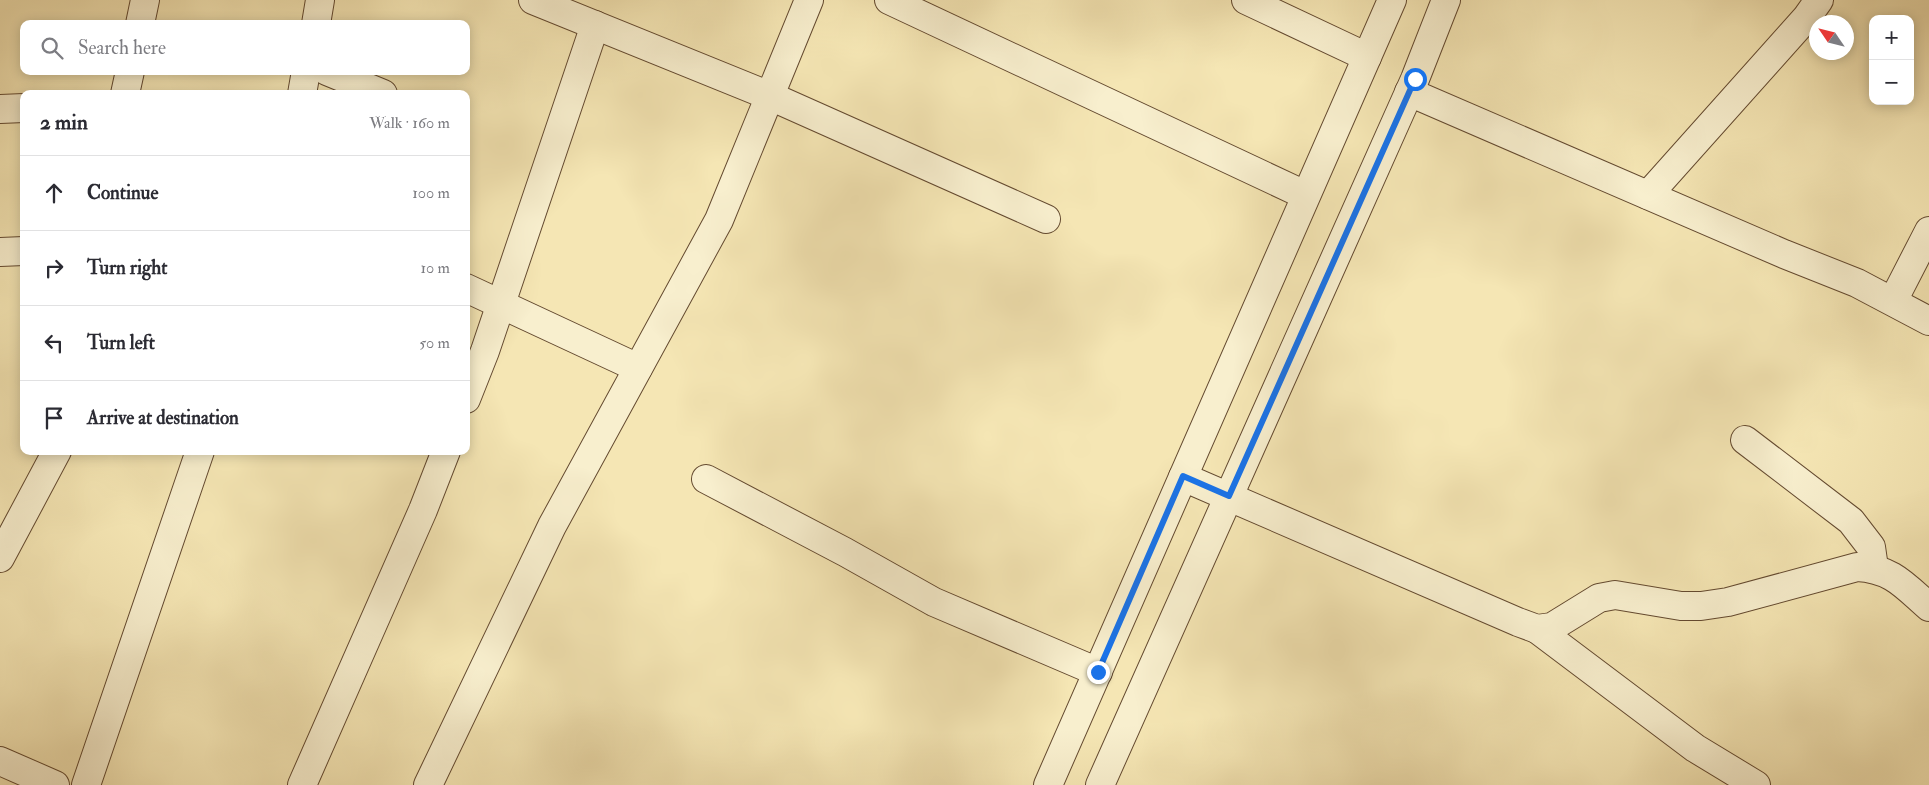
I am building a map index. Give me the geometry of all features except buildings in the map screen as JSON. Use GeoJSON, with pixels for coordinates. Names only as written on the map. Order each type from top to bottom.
{"type":"FeatureCollection","features":[{"type":"Feature","properties":{"kind":"street"},"geometry":{"type":"LineString","coordinates":[[141,20],[144,0]]}},
{"type":"Feature","properties":{"kind":"street"},"geometry":{"type":"LineString","coordinates":[[317,20],[320,0]]}},
{"type":"Feature","properties":{"kind":"street"},"geometry":{"type":"LineString","coordinates":[[533,0],[770,96],[1046,219]]}},
{"type":"Feature","properties":{"kind":"street"},"geometry":{"type":"LineString","coordinates":[[428,785],[552,526],[719,220],[809,0]]}},
{"type":"Feature","properties":{"kind":"street"},"geometry":{"type":"LineString","coordinates":[[889,0],[1305,195]]}},
{"type":"Feature","properties":{"kind":"street"},"geometry":{"type":"LineString","coordinates":[[1246,0],[1367,57]]}},
{"type":"Feature","properties":{"kind":"street"},"geometry":{"type":"LineString","coordinates":[[1048,785],[1392,0]]}},
{"type":"Feature","properties":{"kind":"street"},"geometry":{"type":"LineString","coordinates":[[1100,785],[1409,92],[1446,0]]}},
{"type":"Feature","properties":{"kind":"street"},"geometry":{"type":"LineString","coordinates":[[1648,195],[1807,17],[1819,0]]}},
{"type":"Feature","properties":{"kind":"street"},"geometry":{"type":"LineString","coordinates":[[470,388],[595,25]]}},
{"type":"Feature","properties":{"kind":"street"},"geometry":{"type":"LineString","coordinates":[[126,90],[129,75]]}},
{"type":"Feature","properties":{"kind":"street"},"geometry":{"type":"LineString","coordinates":[[303,90],[305,75]]}},
{"type":"Feature","properties":{"kind":"street"},"geometry":{"type":"LineString","coordinates":[[337,75],[372,90]]}},
{"type":"Feature","properties":{"kind":"street"},"geometry":{"type":"LineString","coordinates":[[1409,92],[1857,283],[1929,320]]}},
{"type":"Feature","properties":{"kind":"street"},"geometry":{"type":"LineString","coordinates":[[0,109],[20,108]]}},
{"type":"Feature","properties":{"kind":"street"},"geometry":{"type":"LineString","coordinates":[[1893,302],[1929,231]]}},
{"type":"Feature","properties":{"kind":"street"},"geometry":{"type":"LineString","coordinates":[[0,252],[20,251]]}},
{"type":"Feature","properties":{"kind":"street"},"geometry":{"type":"LineString","coordinates":[[470,290],[638,368]]}},
{"type":"Feature","properties":{"kind":"street"},"geometry":{"type":"LineString","coordinates":[[1745,440],[1851,521],[1870,547],[1874,568]]}},
{"type":"Feature","properties":{"kind":"street"},"geometry":{"type":"LineString","coordinates":[[0,558],[55,455]]}},
{"type":"Feature","properties":{"kind":"street"},"geometry":{"type":"LineString","coordinates":[[86,785],[199,455]]}},
{"type":"Feature","properties":{"kind":"street"},"geometry":{"type":"LineString","coordinates":[[302,785],[423,510],[444,455]]}},
{"type":"Feature","properties":{"kind":"street"},"geometry":{"type":"LineString","coordinates":[[1183,476],[1537,629],[1695,748],[1756,785]]}},
{"type":"Feature","properties":{"kind":"street"},"geometry":{"type":"LineString","coordinates":[[706,479],[845,552],[934,602],[1098,672]]}},
{"type":"Feature","properties":{"kind":"street"},"geometry":{"type":"LineString","coordinates":[[1537,629],[1552,627],[1599,598],[1615,595],[1681,606],[1701,606],[1728,602],[1857,567],[1874,568],[1892,576],[1929,607]]}},
{"type":"Feature","properties":{"kind":"street"},"geometry":{"type":"LineString","coordinates":[[0,761],[55,785]]}},
{"type":"Feature","properties":{"kind":"route"},"geometry":{"type":"LineString","coordinates":[[1098,672],[1183,476],[1229,496],[1415,79]]}}]}
